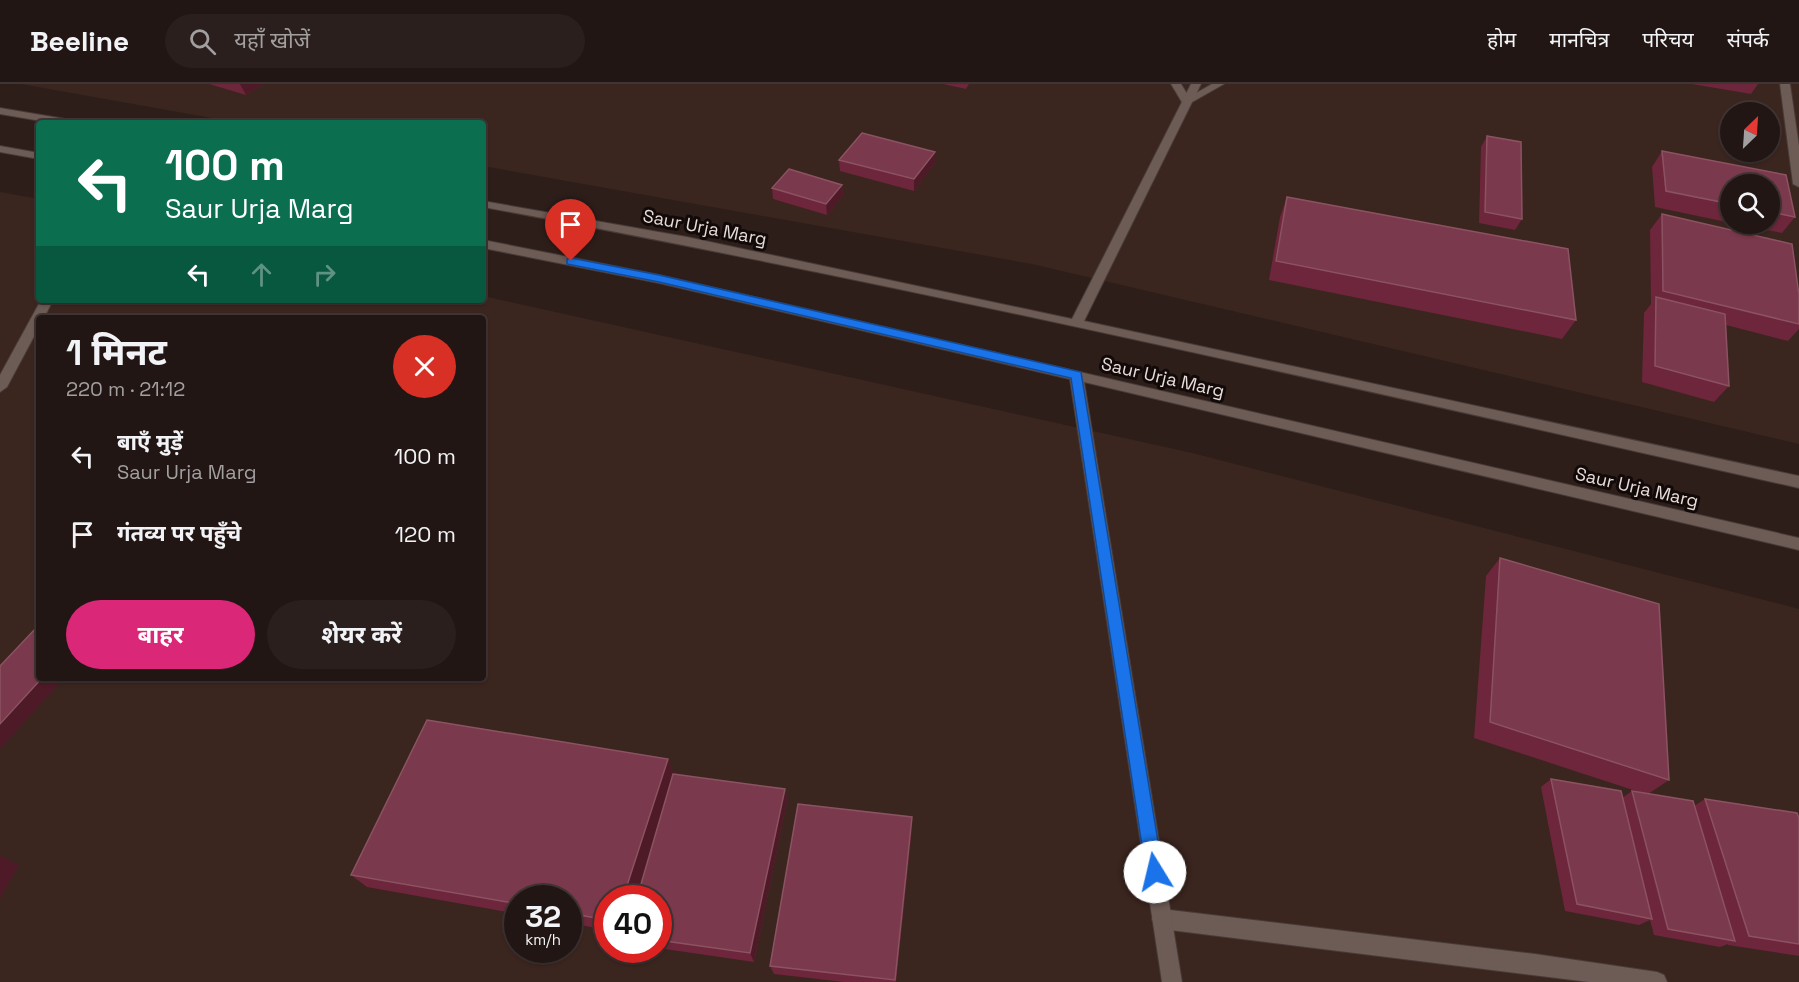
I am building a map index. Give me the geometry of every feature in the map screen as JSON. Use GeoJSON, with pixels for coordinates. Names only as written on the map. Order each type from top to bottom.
{"type":"FeatureCollection","features":[{"type":"Feature","properties":{"kind":"street"},"geometry":{"type":"LineString","coordinates":[[1176,84],[1187,102]]}},
{"type":"Feature","properties":{"kind":"street"},"geometry":{"type":"LineString","coordinates":[[1076,324],[1196,84]]}},
{"type":"Feature","properties":{"kind":"street"},"geometry":{"type":"LineString","coordinates":[[1187,102],[1219,84]]}},
{"type":"Feature","properties":{"kind":"street"},"geometry":{"type":"LineString","coordinates":[[1785,84],[1799,184]]}},
{"type":"Feature","properties":{"kind":"street"},"geometry":{"type":"LineString","coordinates":[[0,111],[53,120]]}},
{"type":"Feature","properties":{"kind":"street"},"geometry":{"type":"LineString","coordinates":[[0,149],[36,155]]}},
{"type":"Feature","properties":{"kind":"street","name":"Saur Urja Marg"},"geometry":{"type":"LineString","coordinates":[[486,205],[687,241],[1799,482]]}},
{"type":"Feature","properties":{"kind":"street","name":"Saur Urja Marg"},"geometry":{"type":"LineString","coordinates":[[486,245],[659,279],[1799,544]]}},
{"type":"Feature","properties":{"kind":"street"},"geometry":{"type":"LineString","coordinates":[[0,387],[36,320]]}},
{"type":"Feature","properties":{"kind":"street"},"geometry":{"type":"LineString","coordinates":[[1076,375],[1172,982]]}},
{"type":"Feature","properties":{"kind":"street"},"geometry":{"type":"LineString","coordinates":[[1162,919],[1535,964],[1657,982]]}},
{"type":"Feature","properties":{"kind":"shaded area"},"geometry":{"type":"Polygon","coordinates":[[[21,84],[1799,84],[1799,444],[1032,264],[486,167],[486,120],[223,120],[21,84]]]}},
{"type":"Feature","properties":{"kind":"shaded area"},"geometry":{"type":"Polygon","coordinates":[[[0,192],[36,198],[36,303],[486,303],[486,297],[1192,453],[1799,609],[1799,982],[0,982],[0,192]]]}},
{"type":"Feature","properties":{"kind":"building"},"geometry":{"type":"Polygon","coordinates":[[[862,133],[935,152],[914,179],[839,160],[862,133]]]}},
{"type":"Feature","properties":{"kind":"building"},"geometry":{"type":"Polygon","coordinates":[[[1487,136],[1521,142],[1522,219],[1485,212],[1487,136]]]}},
{"type":"Feature","properties":{"kind":"building"},"geometry":{"type":"Polygon","coordinates":[[[1662,151],[1786,175],[1795,217],[1780,214],[1780,174],[1720,174],[1720,202],[1666,191],[1662,151]]]}},
{"type":"Feature","properties":{"kind":"building"},"geometry":{"type":"Polygon","coordinates":[[[789,169],[842,185],[826,204],[772,188],[789,169]]]}},
{"type":"Feature","properties":{"kind":"building"},"geometry":{"type":"Polygon","coordinates":[[[1287,197],[1568,249],[1576,320],[1276,261],[1287,197]]]}},
{"type":"Feature","properties":{"kind":"building"},"geometry":{"type":"Polygon","coordinates":[[[1662,214],[1720,227],[1720,234],[1749,234],[1792,244],[1799,295],[1799,324],[1663,291],[1662,214]]]}},
{"type":"Feature","properties":{"kind":"building"},"geometry":{"type":"Polygon","coordinates":[[[1656,297],[1725,314],[1729,386],[1655,366],[1656,297]]]}},
{"type":"Feature","properties":{"kind":"building"},"geometry":{"type":"Polygon","coordinates":[[[1500,558],[1659,604],[1669,780],[1490,722],[1500,558]]]}},
{"type":"Feature","properties":{"kind":"building"},"geometry":{"type":"Polygon","coordinates":[[[36,628],[36,681],[39,681],[0,724],[0,666],[36,628]]]}},
{"type":"Feature","properties":{"kind":"building"},"geometry":{"type":"Polygon","coordinates":[[[427,720],[668,759],[627,885],[594,885],[594,918],[582,915],[582,885],[504,885],[504,902],[351,875],[427,720]]]}},
{"type":"Feature","properties":{"kind":"building"},"geometry":{"type":"Polygon","coordinates":[[[673,774],[785,789],[750,953],[672,942],[672,885],[641,885],[673,774]]]}},
{"type":"Feature","properties":{"kind":"building"},"geometry":{"type":"Polygon","coordinates":[[[1551,779],[1621,791],[1652,919],[1577,904],[1551,779]]]}},
{"type":"Feature","properties":{"kind":"building"},"geometry":{"type":"Polygon","coordinates":[[[1632,791],[1693,801],[1735,941],[1668,929],[1632,791]]]}},
{"type":"Feature","properties":{"kind":"building"},"geometry":{"type":"Polygon","coordinates":[[[1705,799],[1797,813],[1799,818],[1799,944],[1749,936],[1705,799]]]}},
{"type":"Feature","properties":{"kind":"building"},"geometry":{"type":"Polygon","coordinates":[[[798,804],[912,817],[895,980],[770,966],[798,804]]]}},
{"type":"Feature","properties":{"kind":"route"},"geometry":{"type":"LineString","coordinates":[[571,261],[659,279],[1076,375],[1155,872]]}}]}
